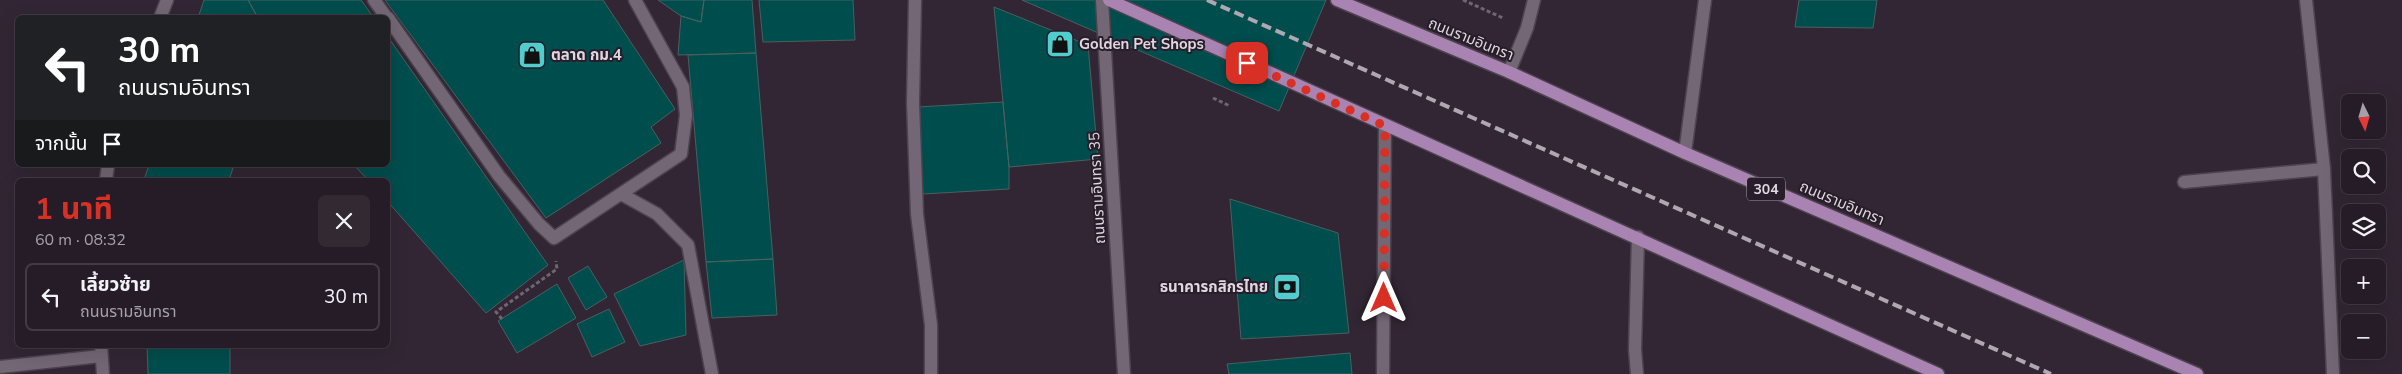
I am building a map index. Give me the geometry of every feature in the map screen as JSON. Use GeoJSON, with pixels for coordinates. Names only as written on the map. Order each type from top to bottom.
{"type":"FeatureCollection","features":[{"type":"Feature","properties":{"kind":"main road"},"geometry":{"type":"LineString","coordinates":[[1109,0],[1385,126],[1638,237],[1938,374]]}},
{"type":"Feature","properties":{"kind":"main road","name":"ถนนรามอินทรา"},"geometry":{"type":"LineString","coordinates":[[1337,0],[1362,6],[1684,153],[2197,374]]}},
{"type":"Feature","properties":{"kind":"street"},"geometry":{"type":"LineString","coordinates":[[161,15],[166,0]]}},
{"type":"Feature","properties":{"kind":"street"},"geometry":{"type":"LineString","coordinates":[[374,0],[385,15]]}},
{"type":"Feature","properties":{"kind":"street"},"geometry":{"type":"LineString","coordinates":[[390,22],[500,176],[539,224],[554,238],[681,154],[686,115],[683,87],[635,0]]}},
{"type":"Feature","properties":{"kind":"street"},"geometry":{"type":"LineString","coordinates":[[915,0],[913,103],[917,214],[931,324],[931,374]]}},
{"type":"Feature","properties":{"kind":"street","name":"ถนนรามอินทรา 35"},"geometry":{"type":"LineString","coordinates":[[1102,0],[1124,374]]}},
{"type":"Feature","properties":{"kind":"street"},"geometry":{"type":"LineString","coordinates":[[1509,72],[1527,28],[1534,0]]}},
{"type":"Feature","properties":{"kind":"street"},"geometry":{"type":"LineString","coordinates":[[1684,153],[1705,0]]}},
{"type":"Feature","properties":{"kind":"street"},"geometry":{"type":"LineString","coordinates":[[2306,0],[2324,169],[2334,374]]}},
{"type":"Feature","properties":{"kind":"street"},"geometry":{"type":"LineString","coordinates":[[1383,374],[1385,126]]}},
{"type":"Feature","properties":{"kind":"street"},"geometry":{"type":"LineString","coordinates":[[2184,182],[2324,169]]}},
{"type":"Feature","properties":{"kind":"street"},"geometry":{"type":"LineString","coordinates":[[621,194],[656,214],[688,245],[712,374]]}},
{"type":"Feature","properties":{"kind":"street"},"geometry":{"type":"LineString","coordinates":[[1637,374],[1635,350],[1638,237]]}},
{"type":"Feature","properties":{"kind":"street"},"geometry":{"type":"LineString","coordinates":[[0,368],[101,350],[103,374]]}},
{"type":"Feature","properties":{"kind":"path"},"geometry":{"type":"LineString","coordinates":[[1462,0],[1527,28]]}},
{"type":"Feature","properties":{"kind":"path"},"geometry":{"type":"LineString","coordinates":[[1213,98],[1230,106]]}},
{"type":"Feature","properties":{"kind":"path"},"geometry":{"type":"LineString","coordinates":[[502,319],[496,312],[557,269],[554,238]]}},
{"type":"Feature","properties":{"kind":"building"},"geometry":{"type":"Polygon","coordinates":[[[204,0],[248,0],[256,15],[199,15],[204,0]]]}},
{"type":"Feature","properties":{"kind":"building"},"geometry":{"type":"Polygon","coordinates":[[[248,0],[361,0],[372,15],[256,15],[248,0]]]}},
{"type":"Feature","properties":{"kind":"building","name":"ตลาด กม.4"},"geometry":{"type":"Polygon","coordinates":[[[385,0],[603,0],[675,109],[651,127],[661,143],[546,218],[385,0]]]}},
{"type":"Feature","properties":{"kind":"building"},"geometry":{"type":"Polygon","coordinates":[[[658,0],[704,0],[701,22],[681,16],[658,0]]]}},
{"type":"Feature","properties":{"kind":"building"},"geometry":{"type":"Polygon","coordinates":[[[704,0],[752,0],[756,53],[678,55],[681,16],[701,22],[704,0]]]}},
{"type":"Feature","properties":{"kind":"building"},"geometry":{"type":"Polygon","coordinates":[[[759,0],[853,0],[855,40],[763,42],[759,0]]]}},
{"type":"Feature","properties":{"kind":"building"},"geometry":{"type":"Polygon","coordinates":[[[1022,0],[1326,0],[1279,111],[1022,0]]]}},
{"type":"Feature","properties":{"kind":"building"},"geometry":{"type":"Polygon","coordinates":[[[1799,0],[1877,0],[1873,28],[1795,27],[1799,0]]]}},
{"type":"Feature","properties":{"kind":"building"},"geometry":{"type":"Polygon","coordinates":[[[994,7],[1088,45],[1098,159],[1009,167],[994,7]]]}},
{"type":"Feature","properties":{"kind":"building"},"geometry":{"type":"Polygon","coordinates":[[[390,40],[548,265],[486,313],[390,204],[390,178],[366,178],[356,167],[390,167],[390,40]]]}},
{"type":"Feature","properties":{"kind":"building"},"geometry":{"type":"Polygon","coordinates":[[[756,53],[773,259],[706,262],[688,55],[756,53]]]}},
{"type":"Feature","properties":{"kind":"building"},"geometry":{"type":"Polygon","coordinates":[[[1003,102],[1009,167],[1009,189],[923,194],[918,107],[1003,102]]]}},
{"type":"Feature","properties":{"kind":"building"},"geometry":{"type":"Polygon","coordinates":[[[148,167],[233,167],[230,178],[145,178],[148,167]]]}},
{"type":"Feature","properties":{"kind":"building"},"geometry":{"type":"Polygon","coordinates":[[[1230,199],[1338,233],[1349,333],[1241,339],[1230,199]]]}},
{"type":"Feature","properties":{"kind":"building"},"geometry":{"type":"Polygon","coordinates":[[[773,259],[777,315],[712,318],[706,262],[773,259]]]}},
{"type":"Feature","properties":{"kind":"building"},"geometry":{"type":"Polygon","coordinates":[[[684,260],[686,335],[640,346],[614,294],[684,260]]]}},
{"type":"Feature","properties":{"kind":"building"},"geometry":{"type":"Polygon","coordinates":[[[588,266],[607,297],[586,310],[568,278],[588,266]]]}},
{"type":"Feature","properties":{"kind":"building"},"geometry":{"type":"Polygon","coordinates":[[[557,284],[576,318],[517,353],[498,321],[557,284]]]}},
{"type":"Feature","properties":{"kind":"building"},"geometry":{"type":"Polygon","coordinates":[[[609,309],[625,342],[592,357],[577,324],[609,309]]]}},
{"type":"Feature","properties":{"kind":"building"},"geometry":{"type":"Polygon","coordinates":[[[147,348],[230,348],[230,374],[148,374],[147,348]]]}},
{"type":"Feature","properties":{"kind":"building"},"geometry":{"type":"Polygon","coordinates":[[[1350,353],[1352,374],[1229,374],[1227,364],[1350,353]]]}},
{"type":"Feature","properties":{"kind":"railway"},"geometry":{"type":"LineString","coordinates":[[1207,0],[2051,374]]}},
{"type":"Feature","properties":{"kind":"place","name":"Golden Pet Shops"},"geometry":{"type":"Point","coordinates":[1060,44]}},
{"type":"Feature","properties":{"kind":"place","name":"ตลาด กม.4"},"geometry":{"type":"Point","coordinates":[532,55]}},
{"type":"Feature","properties":{"kind":"place","name":"ธนาคารกสิกรไทย"},"geometry":{"type":"Point","coordinates":[1287,287]}},
{"type":"Feature","properties":{"kind":"route"},"geometry":{"type":"LineString","coordinates":[[1247,63],[1385,126],[1384,298]]}}]}
